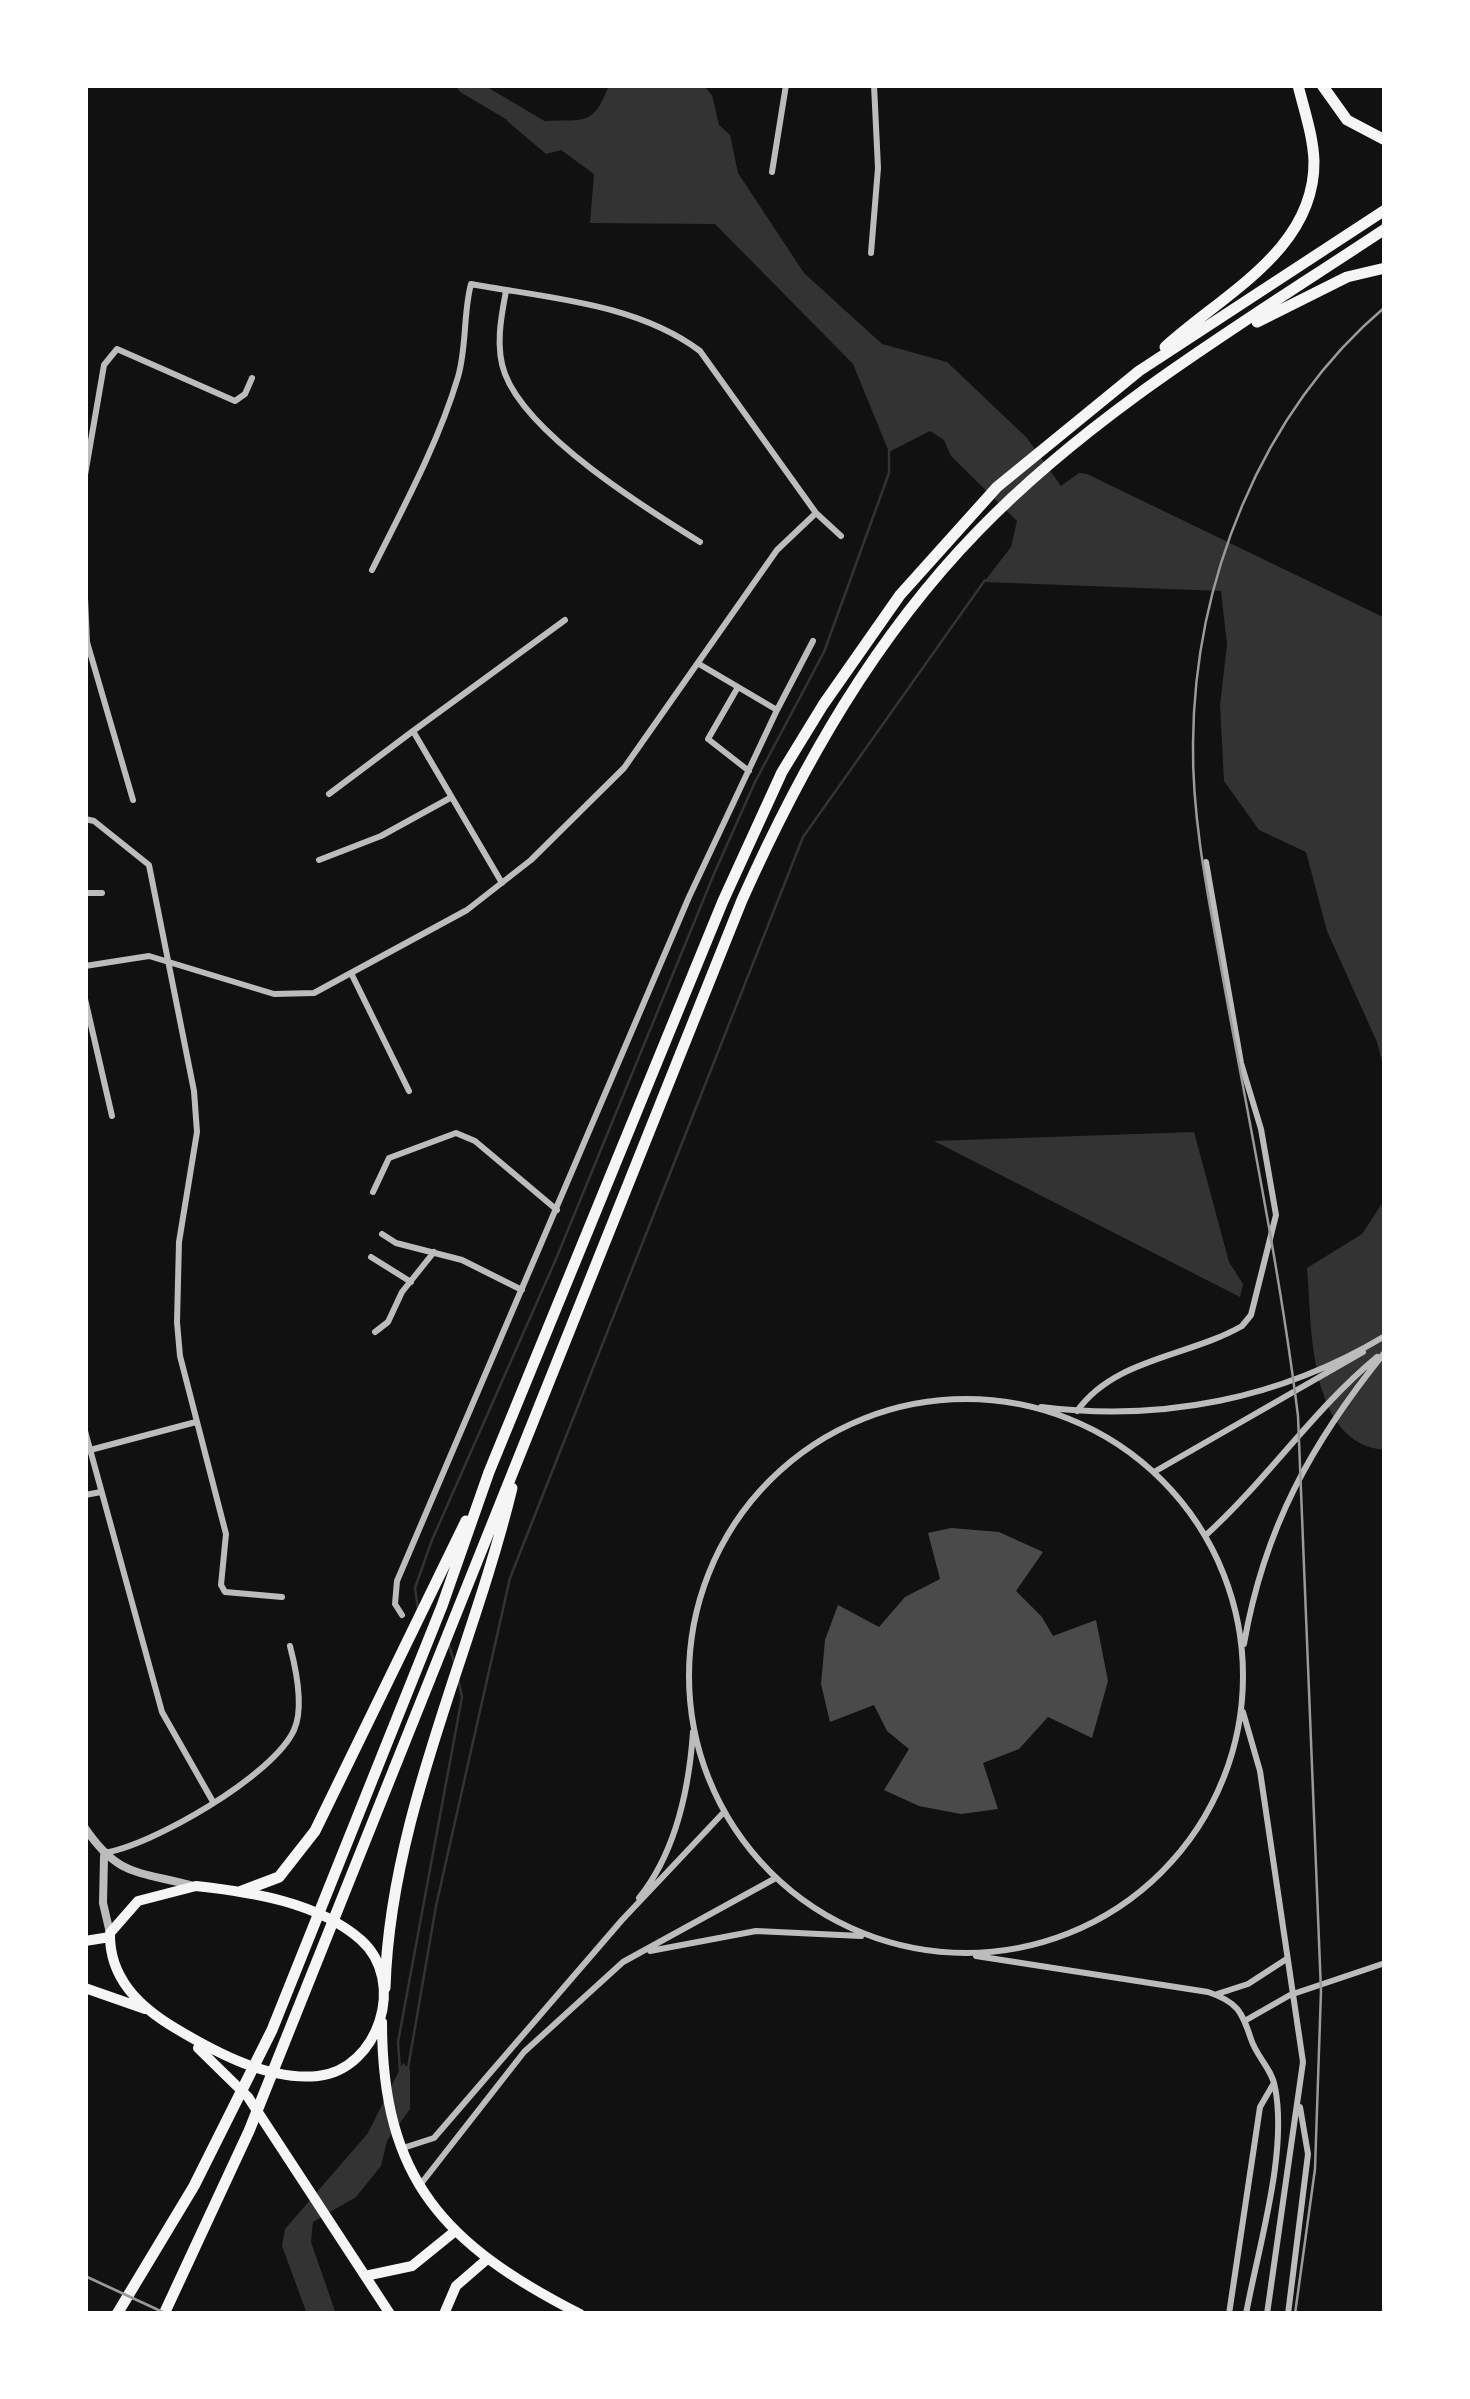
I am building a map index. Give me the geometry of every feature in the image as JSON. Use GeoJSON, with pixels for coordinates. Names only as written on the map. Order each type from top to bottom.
{"type":"FeatureCollection","features":[{"type":"Feature","properties":{"kind":"highway"},"geometry":{"type":"LineString","coordinates":[[118,2314],[194,2186],[272,2030],[442,1606],[490,1472],[722,901],[782,772],[864,644],[947,539],[998,487],[1277,253],[1302,221],[1309,202],[1314,160],[1298,85]]}},
{"type":"Feature","properties":{"kind":"highway"},"geometry":{"type":"LineString","coordinates":[[1322,85],[1347,120],[1385,140]]}},
{"type":"Feature","properties":{"kind":"highway"},"geometry":{"type":"LineString","coordinates":[[1139,371],[1385,210]]}},
{"type":"Feature","properties":{"kind":"highway"},"geometry":{"type":"LineString","coordinates":[[164,2314],[249,2131],[742,900],[821,740],[894,630],[977,532],[1092,431],[1196,354],[1385,229]]}},
{"type":"Feature","properties":{"kind":"highway"},"geometry":{"type":"LineString","coordinates":[[1196,354],[1319,289],[1385,268]]}},
{"type":"Feature","properties":{"kind":"highway"},"geometry":{"type":"LineString","coordinates":[[386,1988],[394,1880],[495,1559],[522,1450]]}},
{"type":"Feature","properties":{"kind":"highway"},"geometry":{"type":"LineString","coordinates":[[242,1891],[280,1877],[315,1831],[490,1472]]}},
{"type":"Feature","properties":{"kind":"main road"},"geometry":{"type":"LineString","coordinates":[[85,1941],[110,1935],[138,1901],[196,1886],[242,1891],[342,1926],[363,1942],[386,1988],[382,2016],[385,2099],[419,2186],[454,2232],[486,2260],[580,2314]]}},
{"type":"Feature","properties":{"kind":"main road"},"geometry":{"type":"LineString","coordinates":[[110,1935],[112,1962],[122,1981],[152,2011],[183,2032],[246,2063],[320,2076],[356,2058],[370,2042],[382,2016]]}},
{"type":"Feature","properties":{"kind":"main road"},"geometry":{"type":"LineString","coordinates":[[85,1988],[152,2011]]}},
{"type":"Feature","properties":{"kind":"main road"},"geometry":{"type":"LineString","coordinates":[[183,2032],[248,2097],[388,2312]]}},
{"type":"Feature","properties":{"kind":"main road"},"geometry":{"type":"LineString","coordinates":[[365,2276],[412,2266],[454,2232]]}},
{"type":"Feature","properties":{"kind":"main road"},"geometry":{"type":"LineString","coordinates":[[444,2314],[456,2286],[486,2260]]}},
{"type":"Feature","properties":{"kind":"street"},"geometry":{"type":"LineString","coordinates":[[772,172],[786,85]]}},
{"type":"Feature","properties":{"kind":"street"},"geometry":{"type":"LineString","coordinates":[[871,253],[878,168],[874,85]]}},
{"type":"Feature","properties":{"kind":"street"},"geometry":{"type":"LineString","coordinates":[[372,570],[403,513],[452,393],[464,348],[471,284],[607,309],[688,342],[700,352],[816,513],[840,536]]}},
{"type":"Feature","properties":{"kind":"street"},"geometry":{"type":"LineString","coordinates":[[506,291],[500,348],[504,372],[524,405],[600,478],[700,542]]}},
{"type":"Feature","properties":{"kind":"street"},"geometry":{"type":"LineString","coordinates":[[85,475],[104,365],[117,349],[235,402],[245,394],[252,378]]}},
{"type":"Feature","properties":{"kind":"street"},"geometry":{"type":"LineString","coordinates":[[85,966],[138,956],[292,996],[314,992],[352,975],[466,910],[502,883],[624,768],[777,550],[816,513]]}},
{"type":"Feature","properties":{"kind":"street"},"geometry":{"type":"LineString","coordinates":[[85,598],[86,643],[133,800]]}},
{"type":"Feature","properties":{"kind":"street"},"geometry":{"type":"LineString","coordinates":[[330,794],[565,620]]}},
{"type":"Feature","properties":{"kind":"street"},"geometry":{"type":"LineString","coordinates":[[402,1615],[395,1604],[397,1581],[689,897],[813,641]]}},
{"type":"Feature","properties":{"kind":"street"},"geometry":{"type":"LineString","coordinates":[[700,664],[778,710]]}},
{"type":"Feature","properties":{"kind":"street"},"geometry":{"type":"LineString","coordinates":[[738,687],[708,739],[749,771]]}},
{"type":"Feature","properties":{"kind":"street"},"geometry":{"type":"LineString","coordinates":[[413,731],[502,883]]}},
{"type":"Feature","properties":{"kind":"street"},"geometry":{"type":"LineString","coordinates":[[319,860],[381,836],[450,798]]}},
{"type":"Feature","properties":{"kind":"street"},"geometry":{"type":"LineString","coordinates":[[85,819],[94,821],[146,861],[188,1054],[196,1118],[180,1242],[177,1322],[196,1422],[226,1534],[223,1589],[282,1597]]}},
{"type":"Feature","properties":{"kind":"street"},"geometry":{"type":"LineString","coordinates":[[1077,1411],[1092,1390],[1124,1372],[1242,1326],[1251,1315],[1258,1276],[1273,1240],[1273,1197],[1261,1128],[1241,1063],[1206,862]]}},
{"type":"Feature","properties":{"kind":"street"},"geometry":{"type":"LineString","coordinates":[[85,893],[102,893]]}},
{"type":"Feature","properties":{"kind":"street"},"geometry":{"type":"LineString","coordinates":[[352,975],[409,1091]]}},
{"type":"Feature","properties":{"kind":"street"},"geometry":{"type":"LineString","coordinates":[[85,1000],[112,1116]]}},
{"type":"Feature","properties":{"kind":"street"},"geometry":{"type":"LineString","coordinates":[[373,1192],[389,1158],[456,1132],[475,1141],[557,1210]]}},
{"type":"Feature","properties":{"kind":"street"},"geometry":{"type":"LineString","coordinates":[[382,1234],[462,1260],[522,1290]]}},
{"type":"Feature","properties":{"kind":"street"},"geometry":{"type":"LineString","coordinates":[[374,1332],[388,1322],[410,1282],[434,1252]]}},
{"type":"Feature","properties":{"kind":"street"},"geometry":{"type":"LineString","coordinates":[[371,1257],[410,1282]]}},
{"type":"Feature","properties":{"kind":"street"},"geometry":{"type":"LineString","coordinates":[[401,2148],[434,2138],[654,1880],[676,1824],[691,1760],[694,1726],[689,1673],[694,1620],[710,1570],[734,1524],[780,1472],[838,1429],[922,1401],[975,1398],[1077,1411],[1150,1412],[1215,1402],[1294,1382],[1384,1336]]}},
{"type":"Feature","properties":{"kind":"street"},"geometry":{"type":"LineString","coordinates":[[1154,1472],[1298,1394],[1384,1336]]}},
{"type":"Feature","properties":{"kind":"street"},"geometry":{"type":"LineString","coordinates":[[1205,1536],[1231,1512],[1310,1418],[1385,1351]]}},
{"type":"Feature","properties":{"kind":"street"},"geometry":{"type":"LineString","coordinates":[[1242,1652],[1254,1588],[1305,1462],[1385,1351]]}},
{"type":"Feature","properties":{"kind":"street"},"geometry":{"type":"LineString","coordinates":[[1028,1405],[1096,1430],[1154,1472],[1205,1536],[1236,1612],[1242,1652],[1243,1711],[1260,1771],[1302,2062],[1267,2314]]}},
{"type":"Feature","properties":{"kind":"street"},"geometry":{"type":"LineString","coordinates":[[90,1450],[196,1422]]}},
{"type":"Feature","properties":{"kind":"street"},"geometry":{"type":"LineString","coordinates":[[85,1431],[162,1712],[212,1800]]}},
{"type":"Feature","properties":{"kind":"street"},"geometry":{"type":"LineString","coordinates":[[85,1495],[101,1492]]}},
{"type":"Feature","properties":{"kind":"street"},"geometry":{"type":"LineString","coordinates":[[103,1855],[148,1836],[269,1764],[296,1726],[290,1646]]}},
{"type":"Feature","properties":{"kind":"street"},"geometry":{"type":"LineString","coordinates":[[970,1955],[1059,1935],[1145,1890],[1193,1837],[1227,1773],[1243,1711]]}},
{"type":"Feature","properties":{"kind":"street"},"geometry":{"type":"LineString","coordinates":[[694,1726],[724,1812],[774,1879],[820,1913],[867,1936],[905,1948],[1216,1995],[1248,1984],[1285,1960]]}},
{"type":"Feature","properties":{"kind":"street"},"geometry":{"type":"LineString","coordinates":[[622,1920],[724,1812]]}},
{"type":"Feature","properties":{"kind":"street"},"geometry":{"type":"LineString","coordinates":[[85,1828],[103,1855],[130,1870],[196,1886]]}},
{"type":"Feature","properties":{"kind":"street"},"geometry":{"type":"LineString","coordinates":[[103,1855],[102,1903],[110,1935]]}},
{"type":"Feature","properties":{"kind":"street"},"geometry":{"type":"LineString","coordinates":[[419,2186],[524,2052],[623,1962],[774,1879]]}},
{"type":"Feature","properties":{"kind":"street"},"geometry":{"type":"LineString","coordinates":[[640,1954],[756,1931],[867,1936]]}},
{"type":"Feature","properties":{"kind":"street"},"geometry":{"type":"LineString","coordinates":[[1247,2019],[1290,1995],[1385,1963]]}},
{"type":"Feature","properties":{"kind":"street"},"geometry":{"type":"LineString","coordinates":[[1216,1995],[1247,2019],[1251,2041],[1274,2082],[1277,2128],[1246,2314]]}},
{"type":"Feature","properties":{"kind":"street"},"geometry":{"type":"LineString","coordinates":[[1229,2314],[1260,2108],[1274,2082]]}},
{"type":"Feature","properties":{"kind":"street"},"geometry":{"type":"LineString","coordinates":[[478,2086],[489,2096]]}},
{"type":"Feature","properties":{"kind":"street"},"geometry":{"type":"LineString","coordinates":[[1288,2314],[1308,2154],[1296,2087]]}},
{"type":"Feature","properties":{"kind":"shaded area"},"geometry":{"type":"Polygon","coordinates":[[[609,85],[703,85],[712,95],[719,125],[730,135],[738,173],[804,273],[882,344],[947,362],[1027,438],[1061,486],[1079,473],[1087,474],[1385,618],[1385,1073],[1377,1042],[1327,931],[1306,852],[1259,830],[1224,781],[1220,705],[1227,645],[1221,591],[984,582],[1011,547],[1017,521],[951,456],[944,440],[930,431],[889,452],[853,364],[715,224],[590,223],[594,174],[561,150],[546,154],[506,120],[586,118],[598,108],[609,85]]]}},
{"type":"Feature","properties":{"kind":"shaded area"},"geometry":{"type":"Polygon","coordinates":[[[1194,1132],[1229,1262],[1243,1284],[1240,1297],[934,1141],[1194,1132]]]}},
{"type":"Feature","properties":{"kind":"shaded area"},"geometry":{"type":"Polygon","coordinates":[[[1385,1199],[1385,1450],[1359,1443],[1341,1427],[1327,1405],[1313,1349],[1307,1268],[1362,1234],[1385,1199]]]}},
{"type":"Feature","properties":{"kind":"shaded area"},"geometry":{"type":"Polygon","coordinates":[[[403,2063],[410,2069],[410,2109],[387,2141],[381,2166],[356,2197],[313,2222],[311,2242],[336,2314],[307,2314],[282,2246],[285,2229],[368,2133],[403,2063]]]}},
{"type":"Feature","properties":{"kind":"building"},"geometry":{"type":"Polygon","coordinates":[[[951,1528],[999,1532],[1043,1552],[1016,1591],[1042,1617],[1053,1636],[1096,1620],[1108,1681],[1092,1738],[1048,1717],[1019,1749],[983,1763],[998,1809],[961,1814],[919,1806],[884,1790],[909,1749],[887,1731],[874,1705],[830,1722],[821,1684],[825,1640],[838,1605],[879,1627],[905,1597],[940,1579],[928,1533],[951,1528]]]}},
{"type":"Feature","properties":{"kind":"waterway"},"geometry":{"type":"LineString","coordinates":[[466,85],[547,133]]}},
{"type":"Feature","properties":{"kind":"waterway"},"geometry":{"type":"LineString","coordinates":[[418,1609],[415,1588],[432,1540],[556,1259],[714,874],[755,782],[824,652],[889,473],[889,451]]}},
{"type":"Feature","properties":{"kind":"waterway"},"geometry":{"type":"LineString","coordinates":[[408,2068],[436,1906],[510,1578],[803,837],[985,580]]}},
{"type":"Feature","properties":{"kind":"waterway"},"geometry":{"type":"LineString","coordinates":[[449,1645],[454,1662]]}},
{"type":"Feature","properties":{"kind":"waterway"},"geometry":{"type":"LineString","coordinates":[[400,2070],[398,2042],[462,1697],[458,1679]]}},
{"type":"Feature","properties":{"kind":"railway"},"geometry":{"type":"LineString","coordinates":[[1295,2314],[1315,2169],[1321,1991],[1298,1416],[1274,1253],[1203,864],[1193,744],[1196,683],[1206,623],[1221,563],[1242,505],[1302,397],[1341,350],[1385,307]]}},
{"type":"Feature","properties":{"kind":"railway"},"geometry":{"type":"LineString","coordinates":[[85,2276],[167,2314]]}}]}
